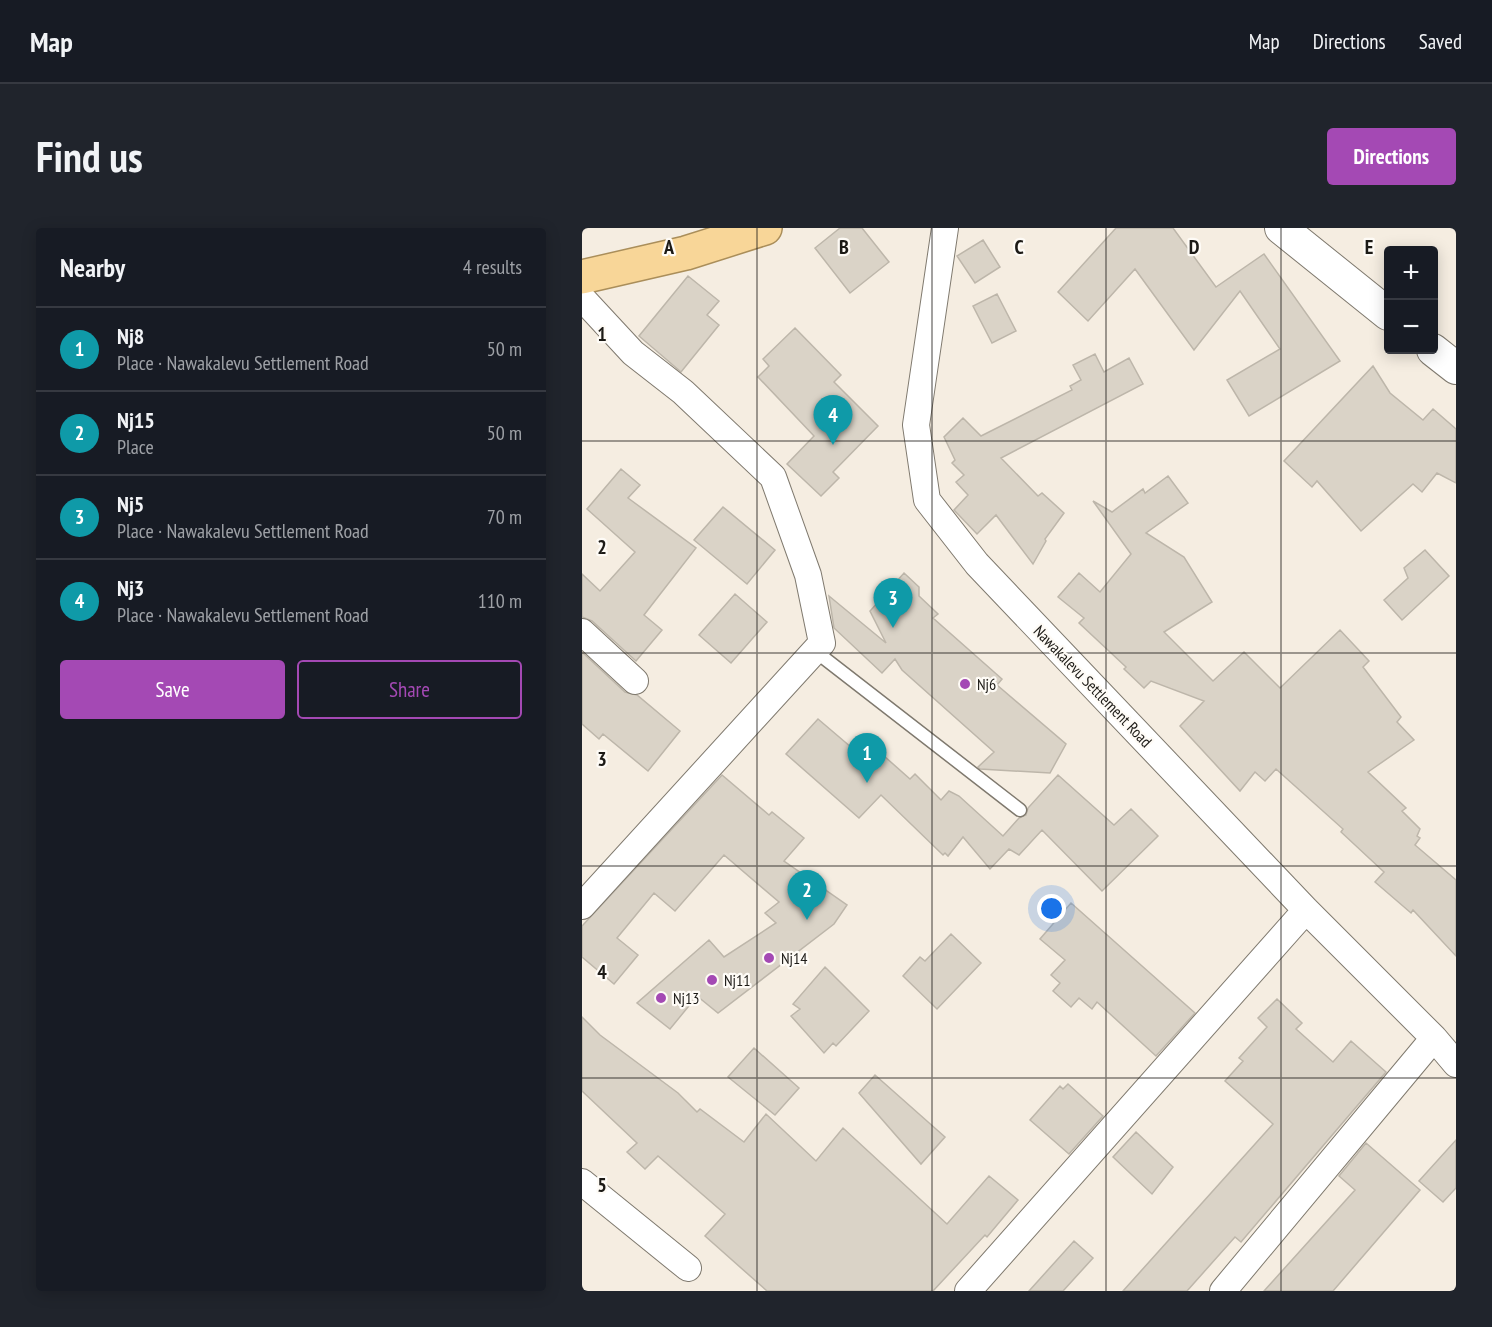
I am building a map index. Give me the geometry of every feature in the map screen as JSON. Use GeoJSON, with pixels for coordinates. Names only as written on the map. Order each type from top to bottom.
{"type":"FeatureCollection","features":[{"type":"Feature","properties":{"kind":"highway"},"geometry":{"type":"LineString","coordinates":[[582,277],[686,253],[765,228]]}},
{"type":"Feature","properties":{"kind":"street","name":"Nawakalevu Settlement Road"},"geometry":{"type":"LineString","coordinates":[[945,228],[916,425],[927,500],[977,564],[1306,910],[1434,1038],[1456,1064]]}},
{"type":"Feature","properties":{"kind":"street"},"geometry":{"type":"LineString","coordinates":[[1281,228],[1384,310]]}},
{"type":"Feature","properties":{"kind":"street"},"geometry":{"type":"LineString","coordinates":[[582,298],[633,353],[683,393],[773,477],[808,575],[822,643],[582,906]]}},
{"type":"Feature","properties":{"kind":"street"},"geometry":{"type":"LineString","coordinates":[[1438,354],[1456,368]]}},
{"type":"Feature","properties":{"kind":"street"},"geometry":{"type":"LineString","coordinates":[[582,632],[635,681]]}},
{"type":"Feature","properties":{"kind":"street"},"geometry":{"type":"LineString","coordinates":[[968,1291],[1306,910]]}},
{"type":"Feature","properties":{"kind":"street"},"geometry":{"type":"LineString","coordinates":[[1223,1291],[1434,1038]]}},
{"type":"Feature","properties":{"kind":"street"},"geometry":{"type":"LineString","coordinates":[[582,1182],[688,1268]]}},
{"type":"Feature","properties":{"kind":"lane"},"geometry":{"type":"LineString","coordinates":[[815,651],[1020,810]]}},
{"type":"Feature","properties":{"kind":"building"},"geometry":{"type":"Polygon","coordinates":[[[840,228],[862,228],[889,262],[850,293],[815,248],[840,228]]]}},
{"type":"Feature","properties":{"kind":"building"},"geometry":{"type":"Polygon","coordinates":[[[1116,228],[1173,228],[1216,287],[1264,254],[1340,361],[1249,416],[1227,380],[1280,349],[1240,291],[1194,350],[1135,269],[1088,321],[1058,292],[1116,228]]]}},
{"type":"Feature","properties":{"kind":"building"},"geometry":{"type":"Polygon","coordinates":[[[983,240],[1000,267],[975,283],[957,256],[983,240]]]}},
{"type":"Feature","properties":{"kind":"building"},"geometry":{"type":"Polygon","coordinates":[[[688,276],[719,301],[707,315],[719,325],[681,372],[639,336],[688,276]]]}},
{"type":"Feature","properties":{"kind":"building"},"geometry":{"type":"Polygon","coordinates":[[[997,294],[1016,331],[992,343],[973,306],[997,294]]]}},
{"type":"Feature","properties":{"kind":"building"},"geometry":{"type":"Polygon","coordinates":[[[795,328],[841,375],[834,382],[878,426],[833,472],[839,478],[821,496],[787,464],[814,436],[758,377],[769,366],[763,359],[795,328]]]}},
{"type":"Feature","properties":{"kind":"building"},"geometry":{"type":"Polygon","coordinates":[[[1095,354],[1104,372],[1129,358],[1143,384],[1001,458],[1038,496],[1042,493],[1064,513],[1045,539],[1033,564],[996,515],[977,534],[954,510],[968,495],[956,482],[964,475],[952,463],[955,460],[944,437],[963,418],[981,436],[1072,390],[1070,386],[1081,380],[1073,365],[1095,354]]]}},
{"type":"Feature","properties":{"kind":"building"},"geometry":{"type":"Polygon","coordinates":[[[1373,366],[1390,393],[1423,420],[1433,409],[1456,429],[1456,483],[1437,473],[1422,492],[1413,484],[1361,531],[1317,481],[1312,487],[1284,461],[1373,366]]]}},
{"type":"Feature","properties":{"kind":"building"},"geometry":{"type":"Polygon","coordinates":[[[621,469],[640,485],[628,498],[696,548],[644,615],[662,630],[636,661],[592,621],[582,617],[582,574],[600,591],[635,552],[587,509],[621,469]]]}},
{"type":"Feature","properties":{"kind":"building"},"geometry":{"type":"Polygon","coordinates":[[[1168,476],[1188,503],[1146,533],[1184,557],[1212,602],[1164,632],[1213,681],[1244,652],[1280,688],[1340,630],[1369,661],[1363,667],[1401,717],[1397,722],[1414,740],[1368,772],[1406,808],[1402,811],[1420,829],[1417,836],[1420,838],[1415,845],[1456,880],[1456,956],[1413,910],[1411,913],[1375,882],[1384,872],[1341,832],[1343,829],[1276,769],[1265,781],[1255,772],[1240,791],[1180,726],[1204,701],[1151,681],[1144,688],[1124,669],[1126,667],[1079,623],[1084,618],[1058,597],[1079,573],[1100,592],[1131,554],[1093,501],[1112,512],[1143,489],[1145,493],[1168,476]]]}},
{"type":"Feature","properties":{"kind":"building"},"geometry":{"type":"Polygon","coordinates":[[[723,507],[775,550],[747,584],[694,540],[723,507]]]}},
{"type":"Feature","properties":{"kind":"building"},"geometry":{"type":"Polygon","coordinates":[[[1425,550],[1449,576],[1402,620],[1384,600],[1408,578],[1404,568],[1425,550]]]}},
{"type":"Feature","properties":{"kind":"building"},"geometry":{"type":"Polygon","coordinates":[[[904,573],[919,587],[919,596],[938,614],[933,618],[1002,679],[997,685],[1066,744],[1050,773],[980,769],[978,767],[994,752],[902,670],[895,659],[882,673],[834,628],[829,596],[886,643],[870,611],[904,573]]]}},
{"type":"Feature","properties":{"kind":"building"},"geometry":{"type":"Polygon","coordinates":[[[735,594],[767,622],[731,663],[699,635],[735,594]]]}},
{"type":"Feature","properties":{"kind":"building"},"geometry":{"type":"Polygon","coordinates":[[[582,652],[625,692],[637,695],[680,731],[648,771],[603,734],[599,739],[582,724],[582,652]]]}},
{"type":"Feature","properties":{"kind":"building"},"geometry":{"type":"Polygon","coordinates":[[[818,719],[865,759],[875,748],[910,779],[915,774],[941,800],[949,791],[959,796],[1003,836],[1019,818],[1026,815],[1028,808],[1058,775],[1114,825],[1131,809],[1158,836],[1102,891],[1042,830],[1019,855],[1009,849],[990,869],[963,837],[948,856],[945,853],[943,855],[881,795],[859,818],[786,754],[818,719]]]}},
{"type":"Feature","properties":{"kind":"building"},"geometry":{"type":"Polygon","coordinates":[[[722,775],[769,815],[772,812],[804,838],[784,861],[847,905],[834,924],[718,1013],[697,996],[670,1029],[637,1003],[709,940],[724,957],[776,923],[765,913],[779,902],[724,855],[675,911],[654,893],[617,938],[638,955],[614,984],[582,957],[582,926],[722,775]]]}},
{"type":"Feature","properties":{"kind":"building"},"geometry":{"type":"Polygon","coordinates":[[[1071,903],[1195,1013],[1156,1056],[1097,1002],[1092,1009],[1079,998],[1071,1007],[1053,991],[1060,983],[1051,975],[1065,960],[1040,939],[1071,903]]]}},
{"type":"Feature","properties":{"kind":"building"},"geometry":{"type":"Polygon","coordinates":[[[951,934],[981,963],[937,1009],[903,976],[920,957],[925,961],[951,934]]]}},
{"type":"Feature","properties":{"kind":"building"},"geometry":{"type":"Polygon","coordinates":[[[825,967],[869,1011],[836,1046],[833,1043],[824,1053],[791,1016],[800,1009],[793,1004],[825,967]]]}},
{"type":"Feature","properties":{"kind":"building"},"geometry":{"type":"Polygon","coordinates":[[[1277,999],[1302,1023],[1296,1029],[1333,1062],[1351,1041],[1386,1072],[1241,1242],[1235,1237],[1187,1291],[1123,1291],[1273,1124],[1225,1081],[1243,1061],[1239,1058],[1267,1027],[1258,1018],[1277,999]]]}},
{"type":"Feature","properties":{"kind":"building"},"geometry":{"type":"Polygon","coordinates":[[[582,1017],[600,1035],[678,1093],[697,1112],[700,1109],[744,1142],[766,1114],[816,1161],[843,1128],[947,1224],[989,1176],[1018,1200],[987,1237],[985,1235],[933,1291],[767,1291],[705,1236],[725,1214],[658,1156],[645,1169],[627,1152],[637,1143],[582,1091],[582,1017]]]}},
{"type":"Feature","properties":{"kind":"building"},"geometry":{"type":"Polygon","coordinates":[[[754,1048],[799,1088],[775,1115],[728,1077],[754,1048]]]}},
{"type":"Feature","properties":{"kind":"building"},"geometry":{"type":"Polygon","coordinates":[[[875,1075],[945,1137],[921,1164],[859,1093],[875,1075]]]}},
{"type":"Feature","properties":{"kind":"building"},"geometry":{"type":"Polygon","coordinates":[[[1068,1084],[1103,1116],[1069,1154],[1030,1120],[1060,1086],[1063,1089],[1068,1084]]]}},
{"type":"Feature","properties":{"kind":"building"},"geometry":{"type":"Polygon","coordinates":[[[1136,1132],[1173,1167],[1152,1194],[1113,1157],[1136,1132]]]}},
{"type":"Feature","properties":{"kind":"building"},"geometry":{"type":"Polygon","coordinates":[[[1456,1140],[1456,1188],[1443,1202],[1419,1181],[1456,1140]]]}},
{"type":"Feature","properties":{"kind":"building"},"geometry":{"type":"Polygon","coordinates":[[[1366,1143],[1420,1190],[1333,1291],[1264,1291],[1355,1190],[1339,1176],[1366,1143]]]}},
{"type":"Feature","properties":{"kind":"building"},"geometry":{"type":"Polygon","coordinates":[[[1074,1241],[1093,1258],[1063,1291],[1029,1291],[1074,1241]]]}},
{"type":"Feature","properties":{"kind":"place","name":"Nj3"},"geometry":{"type":"Point","coordinates":[833,445]}},
{"type":"Feature","properties":{"kind":"place","name":"Nj5"},"geometry":{"type":"Point","coordinates":[893,628]}},
{"type":"Feature","properties":{"kind":"place","name":"Nj6"},"geometry":{"type":"Point","coordinates":[965,684]}},
{"type":"Feature","properties":{"kind":"place","name":"Nj8"},"geometry":{"type":"Point","coordinates":[867,783]}},
{"type":"Feature","properties":{"kind":"place","name":"Nj15"},"geometry":{"type":"Point","coordinates":[807,920]}},
{"type":"Feature","properties":{"kind":"place","name":"Nj14"},"geometry":{"type":"Point","coordinates":[769,958]}},
{"type":"Feature","properties":{"kind":"place","name":"Nj11"},"geometry":{"type":"Point","coordinates":[712,980]}},
{"type":"Feature","properties":{"kind":"place","name":"Nj13"},"geometry":{"type":"Point","coordinates":[661,998]}}]}
